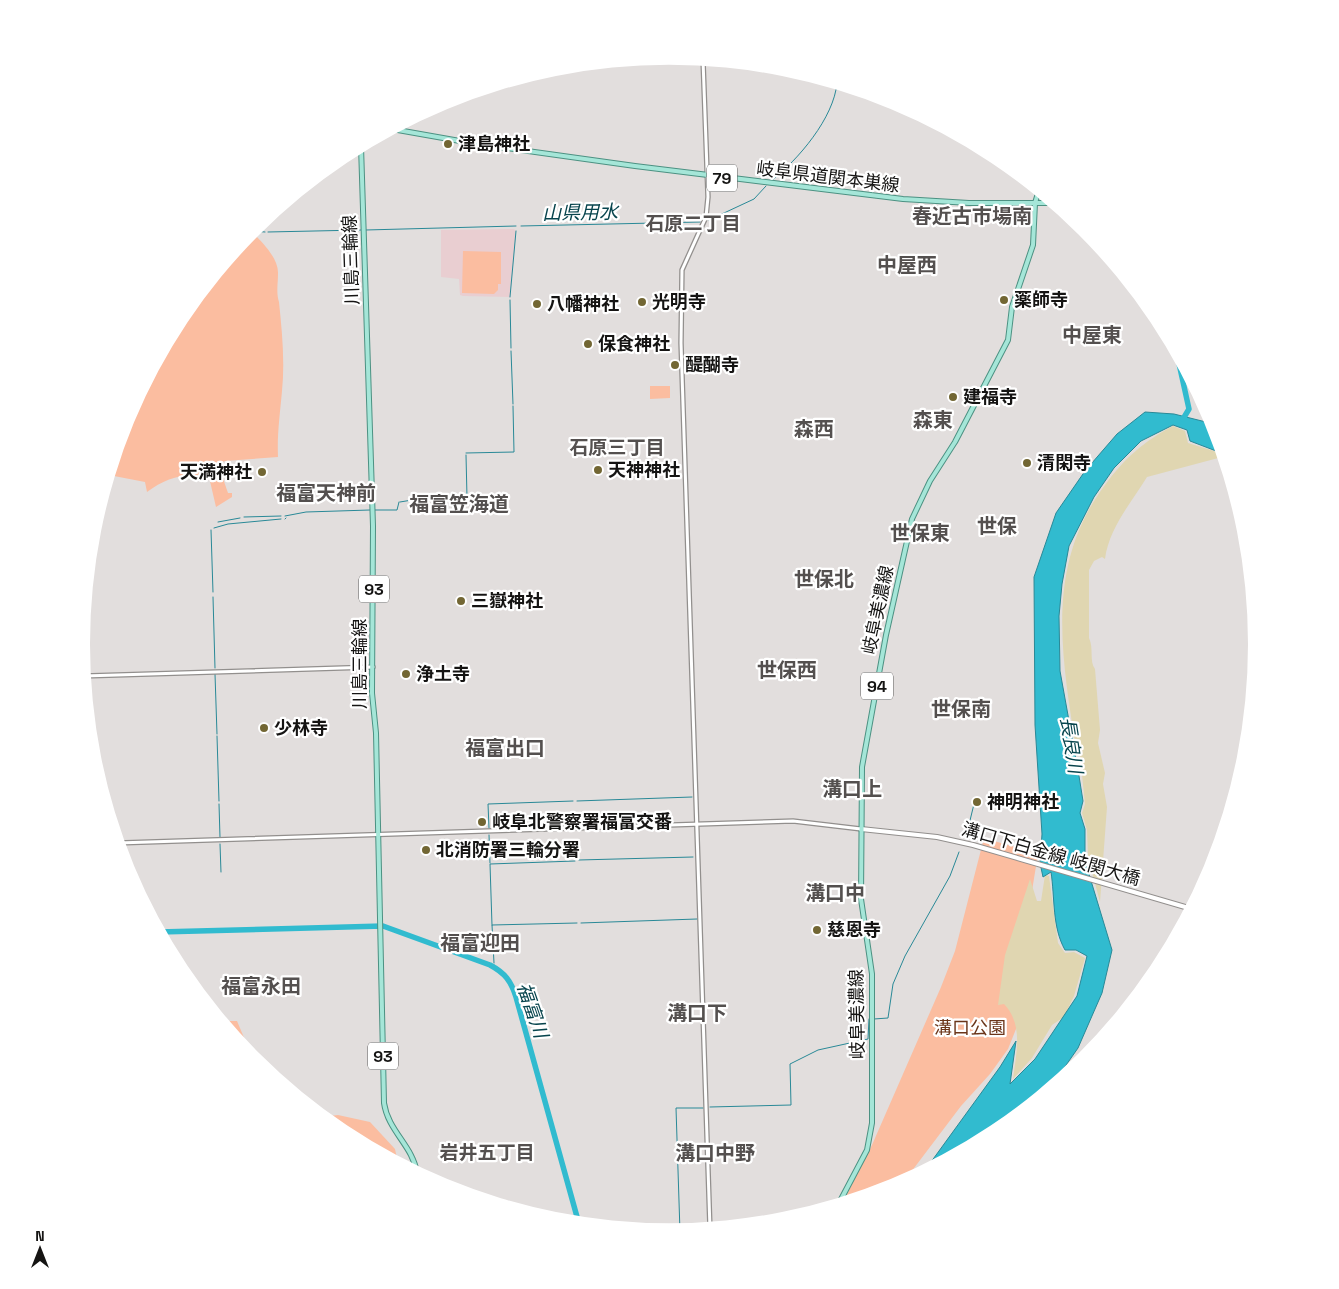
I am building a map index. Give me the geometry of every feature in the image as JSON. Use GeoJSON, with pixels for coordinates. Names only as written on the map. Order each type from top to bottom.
{"type":"FeatureCollection","features":[{"type":"Feature","properties":{"kind":"main road","name":"岐阜県道関本巣線"},"geometry":{"type":"LineString","coordinates":[[402,131],[477,144],[708,176],[908,200],[1045,203]]}},
{"type":"Feature","properties":{"kind":"main road","name":"川島三輪線"},"geometry":{"type":"LineString","coordinates":[[361,155],[373,526],[374,667],[386,1112],[392,1127],[414,1157],[415,1165]]}},
{"type":"Feature","properties":{"kind":"main road","name":"岐阜美濃線"},"geometry":{"type":"LineString","coordinates":[[842,1197],[867,1150],[872,1123],[872,974],[862,902],[862,767],[886,636],[910,526],[932,476],[955,442],[1005,348],[1012,307],[1031,253],[1037,197]]}},
{"type":"Feature","properties":{"kind":"main road","name":"溝口下白金線 岐関大橋"},"geometry":{"type":"LineString","coordinates":[[861,829],[937,837],[973,845],[1186,907]]}},
{"type":"Feature","properties":{"kind":"street"},"geometry":{"type":"LineString","coordinates":[[703,66],[708,176],[706,217],[689,250],[681,273],[681,343],[710,1223]]}},
{"type":"Feature","properties":{"kind":"street"},"geometry":{"type":"LineString","coordinates":[[91,676],[374,667]]}},
{"type":"Feature","properties":{"kind":"street"},"geometry":{"type":"LineString","coordinates":[[125,843],[793,822],[861,829]]}},
{"type":"Feature","properties":{"kind":"shaded area"},"geometry":{"type":"Polygon","coordinates":[[[514,229],[516,231],[510,297],[463,296],[460,295],[459,279],[441,277],[441,230],[514,229]]]}},
{"type":"Feature","properties":{"kind":"green space"},"geometry":{"type":"Polygon","coordinates":[[[258,238],[266,246],[278,268],[277,291],[282,335],[283,369],[278,457],[225,461],[218,464],[228,493],[232,493],[232,497],[216,507],[209,477],[192,475],[176,477],[161,483],[147,492],[145,482],[116,476],[134,423],[150,388],[188,323],[210,292],[234,262],[258,238]]]}},
{"type":"Feature","properties":{"kind":"green space"},"geometry":{"type":"Polygon","coordinates":[[[463,251],[501,252],[501,284],[498,284],[498,290],[494,294],[462,293],[463,251]]]}},
{"type":"Feature","properties":{"kind":"green space"},"geometry":{"type":"Polygon","coordinates":[[[650,386],[670,386],[670,398],[650,399],[650,386]]]}},
{"type":"Feature","properties":{"kind":"green space","name":"溝口公園"},"geometry":{"type":"Polygon","coordinates":[[[984,838],[1038,854],[1030,903],[1022,1014],[1008,1049],[990,1074],[961,1106],[912,1170],[846,1196],[872,1145],[955,951],[984,838]]]}},
{"type":"Feature","properties":{"kind":"green space"},"geometry":{"type":"Polygon","coordinates":[[[229,1021],[237,1021],[244,1037],[229,1021]]]}},
{"type":"Feature","properties":{"kind":"green space"},"geometry":{"type":"Polygon","coordinates":[[[333,1116],[370,1122],[395,1149],[396,1155],[380,1146],[333,1116]]]}},
{"type":"Feature","properties":{"kind":"sand"},"geometry":{"type":"Polygon","coordinates":[[[1173,426],[1185,431],[1188,443],[1214,451],[1218,458],[1147,477],[1116,526],[1107,548],[1105,559],[1102,557],[1094,561],[1089,570],[1089,638],[1092,662],[1095,669],[1100,730],[1098,743],[1105,773],[1103,784],[1107,807],[1100,902],[1088,857],[1087,830],[1082,813],[1085,804],[1079,746],[1076,749],[1066,680],[1062,613],[1065,580],[1073,547],[1086,516],[1105,485],[1135,451],[1173,426]]]}},
{"type":"Feature","properties":{"kind":"sand"},"geometry":{"type":"Polygon","coordinates":[[[1045,875],[1049,876],[1058,943],[1065,953],[1074,952],[1085,958],[1074,996],[1064,1017],[1052,1025],[1032,1058],[1013,1079],[1017,1050],[1016,1030],[1010,1012],[1004,1004],[998,1005],[1005,955],[1030,879],[1037,901],[1041,901],[1045,875]]]}},
{"type":"Feature","properties":{"kind":"water","name":"長良川"},"geometry":{"type":"Polygon","coordinates":[[[1145,412],[1174,414],[1204,422],[1215,451],[1190,441],[1187,430],[1173,425],[1141,441],[1114,468],[1094,497],[1069,546],[1062,584],[1059,616],[1060,671],[1083,801],[1080,813],[1085,829],[1085,861],[1112,950],[1102,993],[1078,1048],[1063,1069],[1022,1104],[991,1126],[932,1161],[1000,1067],[1016,1041],[1010,1084],[1035,1059],[1077,996],[1087,956],[1076,950],[1065,950],[1056,922],[1051,872],[1043,877],[1040,863],[1042,834],[1035,725],[1034,577],[1056,513],[1085,471],[1117,434],[1145,412]]]}},
{"type":"Feature","properties":{"kind":"waterway","name":"山県用水"},"geometry":{"type":"LineString","coordinates":[[771,181],[792,162],[813,137],[829,110],[835,90]]}},
{"type":"Feature","properties":{"kind":"waterway","name":"山県用水"},"geometry":{"type":"LineString","coordinates":[[709,220],[754,199],[766,186]]}},
{"type":"Feature","properties":{"kind":"waterway","name":"山県用水"},"geometry":{"type":"LineString","coordinates":[[521,226],[700,222]]}},
{"type":"Feature","properties":{"kind":"waterway","name":"山県用水"},"geometry":{"type":"LineString","coordinates":[[366,230],[516,226]]}},
{"type":"Feature","properties":{"kind":"waterway","name":"山県用水"},"geometry":{"type":"LineString","coordinates":[[268,232],[361,230]]}},
{"type":"Feature","properties":{"kind":"waterway","name":"山県用水"},"geometry":{"type":"LineString","coordinates":[[510,297],[516,231]]}},
{"type":"Feature","properties":{"kind":"waterway","name":"山県用水"},"geometry":{"type":"LineString","coordinates":[[510,300],[511,348]]}},
{"type":"Feature","properties":{"kind":"waterway","name":"山県用水"},"geometry":{"type":"LineString","coordinates":[[511,351],[513,404]]}},
{"type":"Feature","properties":{"kind":"waterway"},"geometry":{"type":"LineString","coordinates":[[1181,374],[1189,409],[1183,419]]}},
{"type":"Feature","properties":{"kind":"waterway","name":"山県用水"},"geometry":{"type":"LineString","coordinates":[[466,453],[514,452],[513,406]]}},
{"type":"Feature","properties":{"kind":"waterway","name":"山県用水"},"geometry":{"type":"LineString","coordinates":[[466,455],[467,497]]}},
{"type":"Feature","properties":{"kind":"waterway","name":"山県用水"},"geometry":{"type":"LineString","coordinates":[[400,502],[424,498],[464,497]]}},
{"type":"Feature","properties":{"kind":"waterway","name":"山県用水"},"geometry":{"type":"LineString","coordinates":[[374,510],[397,510],[399,502]]}},
{"type":"Feature","properties":{"kind":"waterway","name":"山県用水"},"geometry":{"type":"LineString","coordinates":[[285,516],[306,512],[370,510]]}},
{"type":"Feature","properties":{"kind":"waterway"},"geometry":{"type":"LineString","coordinates":[[244,517],[281,516]]}},
{"type":"Feature","properties":{"kind":"waterway","name":"山県用水"},"geometry":{"type":"LineString","coordinates":[[218,522],[240,518]]}},
{"type":"Feature","properties":{"kind":"waterway","name":"山県用水"},"geometry":{"type":"LineString","coordinates":[[214,528],[228,524],[281,519]]}},
{"type":"Feature","properties":{"kind":"waterway","name":"山県用水"},"geometry":{"type":"LineString","coordinates":[[211,530],[213,592]]}},
{"type":"Feature","properties":{"kind":"waterway","name":"山県用水"},"geometry":{"type":"LineString","coordinates":[[213,597],[215,668]]}},
{"type":"Feature","properties":{"kind":"waterway","name":"山県用水"},"geometry":{"type":"LineString","coordinates":[[215,674],[217,734]]}},
{"type":"Feature","properties":{"kind":"waterway","name":"山県用水"},"geometry":{"type":"LineString","coordinates":[[217,736],[219,801]]}},
{"type":"Feature","properties":{"kind":"waterway"},"geometry":{"type":"LineString","coordinates":[[577,801],[692,797]]}},
{"type":"Feature","properties":{"kind":"waterway"},"geometry":{"type":"LineString","coordinates":[[489,828],[488,804],[573,801]]}},
{"type":"Feature","properties":{"kind":"waterway","name":"山県用水"},"geometry":{"type":"LineString","coordinates":[[219,804],[220,837]]}},
{"type":"Feature","properties":{"kind":"waterway"},"geometry":{"type":"LineString","coordinates":[[966,837],[974,804]]}},
{"type":"Feature","properties":{"kind":"waterway"},"geometry":{"type":"LineString","coordinates":[[489,835],[490,863]]}},
{"type":"Feature","properties":{"kind":"waterway","name":"山県用水"},"geometry":{"type":"LineString","coordinates":[[220,844],[221,872]]}},
{"type":"Feature","properties":{"kind":"waterway"},"geometry":{"type":"LineString","coordinates":[[874,1019],[888,1018],[893,984],[905,956],[950,876],[959,852]]}},
{"type":"Feature","properties":{"kind":"waterway"},"geometry":{"type":"LineString","coordinates":[[579,860],[693,857]]}},
{"type":"Feature","properties":{"kind":"waterway"},"geometry":{"type":"LineString","coordinates":[[492,925],[490,864],[575,861]]}},
{"type":"Feature","properties":{"kind":"waterway"},"geometry":{"type":"LineString","coordinates":[[581,923],[697,919]]}},
{"type":"Feature","properties":{"kind":"waterway"},"geometry":{"type":"LineString","coordinates":[[494,963],[492,925],[577,923]]}},
{"type":"Feature","properties":{"kind":"waterway","name":"福富川"},"geometry":{"type":"LineString","coordinates":[[167,932],[383,926],[490,965],[504,974],[512,986],[516,997],[577,1216]]}},
{"type":"Feature","properties":{"kind":"waterway"},"geometry":{"type":"LineString","coordinates":[[710,1107],[791,1105],[790,1064],[818,1050],[868,1039],[869,1019]]}},
{"type":"Feature","properties":{"kind":"waterway"},"geometry":{"type":"LineString","coordinates":[[680,1224],[676,1108],[703,1108]]}},
{"type":"Feature","properties":{"kind":"place","name":"津島神社"},"geometry":{"type":"Point","coordinates":[448,144]}},
{"type":"Feature","properties":{"kind":"place","name":"薬師寺"},"geometry":{"type":"Point","coordinates":[1004,300]}},
{"type":"Feature","properties":{"kind":"place","name":"光明寺"},"geometry":{"type":"Point","coordinates":[642,302]}},
{"type":"Feature","properties":{"kind":"place","name":"八幡神社"},"geometry":{"type":"Point","coordinates":[537,304]}},
{"type":"Feature","properties":{"kind":"place","name":"保食神社"},"geometry":{"type":"Point","coordinates":[588,344]}},
{"type":"Feature","properties":{"kind":"place","name":"醍醐寺"},"geometry":{"type":"Point","coordinates":[675,365]}},
{"type":"Feature","properties":{"kind":"place","name":"建福寺"},"geometry":{"type":"Point","coordinates":[953,397]}},
{"type":"Feature","properties":{"kind":"place","name":"清閑寺"},"geometry":{"type":"Point","coordinates":[1027,463]}},
{"type":"Feature","properties":{"kind":"place","name":"天神神社"},"geometry":{"type":"Point","coordinates":[598,470]}},
{"type":"Feature","properties":{"kind":"place","name":"天満神社"},"geometry":{"type":"Point","coordinates":[262,472]}},
{"type":"Feature","properties":{"kind":"place","name":"三嶽神社"},"geometry":{"type":"Point","coordinates":[461,601]}},
{"type":"Feature","properties":{"kind":"place","name":"浄土寺"},"geometry":{"type":"Point","coordinates":[406,674]}},
{"type":"Feature","properties":{"kind":"place","name":"少林寺"},"geometry":{"type":"Point","coordinates":[264,728]}},
{"type":"Feature","properties":{"kind":"place","name":"神明神社"},"geometry":{"type":"Point","coordinates":[977,802]}},
{"type":"Feature","properties":{"kind":"place","name":"岐阜北警察署福富交番"},"geometry":{"type":"Point","coordinates":[482,822]}},
{"type":"Feature","properties":{"kind":"place","name":"北消防署三輪分署"},"geometry":{"type":"Point","coordinates":[426,850]}},
{"type":"Feature","properties":{"kind":"place","name":"慈恩寺"},"geometry":{"type":"Point","coordinates":[817,930]}},
{"type":"Feature","properties":{"kind":"district","name":"春近古市場南"},"geometry":{"type":"Point","coordinates":[972,216]}},
{"type":"Feature","properties":{"kind":"district","name":"石原二丁目"},"geometry":{"type":"Point","coordinates":[693,223]}},
{"type":"Feature","properties":{"kind":"district","name":"中屋西"},"geometry":{"type":"Point","coordinates":[907,265]}},
{"type":"Feature","properties":{"kind":"district","name":"中屋東"},"geometry":{"type":"Point","coordinates":[1092,335]}},
{"type":"Feature","properties":{"kind":"district","name":"森東"},"geometry":{"type":"Point","coordinates":[933,420]}},
{"type":"Feature","properties":{"kind":"district","name":"森西"},"geometry":{"type":"Point","coordinates":[814,429]}},
{"type":"Feature","properties":{"kind":"district","name":"石原三丁目"},"geometry":{"type":"Point","coordinates":[617,447]}},
{"type":"Feature","properties":{"kind":"district","name":"福富天神前"},"geometry":{"type":"Point","coordinates":[326,493]}},
{"type":"Feature","properties":{"kind":"district","name":"福富笠海道"},"geometry":{"type":"Point","coordinates":[459,504]}},
{"type":"Feature","properties":{"kind":"district","name":"世保"},"geometry":{"type":"Point","coordinates":[997,526]}},
{"type":"Feature","properties":{"kind":"district","name":"世保東"},"geometry":{"type":"Point","coordinates":[920,533]}},
{"type":"Feature","properties":{"kind":"district","name":"世保北"},"geometry":{"type":"Point","coordinates":[824,579]}},
{"type":"Feature","properties":{"kind":"district","name":"世保西"},"geometry":{"type":"Point","coordinates":[787,670]}},
{"type":"Feature","properties":{"kind":"district","name":"世保南"},"geometry":{"type":"Point","coordinates":[961,709]}},
{"type":"Feature","properties":{"kind":"district","name":"福富出口"},"geometry":{"type":"Point","coordinates":[505,748]}},
{"type":"Feature","properties":{"kind":"district","name":"溝口上"},"geometry":{"type":"Point","coordinates":[852,789]}},
{"type":"Feature","properties":{"kind":"district","name":"溝口中"},"geometry":{"type":"Point","coordinates":[835,893]}},
{"type":"Feature","properties":{"kind":"district","name":"福富迎田"},"geometry":{"type":"Point","coordinates":[480,943]}},
{"type":"Feature","properties":{"kind":"district","name":"福富永田"},"geometry":{"type":"Point","coordinates":[261,986]}},
{"type":"Feature","properties":{"kind":"district","name":"溝口下"},"geometry":{"type":"Point","coordinates":[697,1013]}},
{"type":"Feature","properties":{"kind":"district","name":"岩井五丁目"},"geometry":{"type":"Point","coordinates":[487,1152]}},
{"type":"Feature","properties":{"kind":"district","name":"溝口中野"},"geometry":{"type":"Point","coordinates":[715,1153]}}]}
